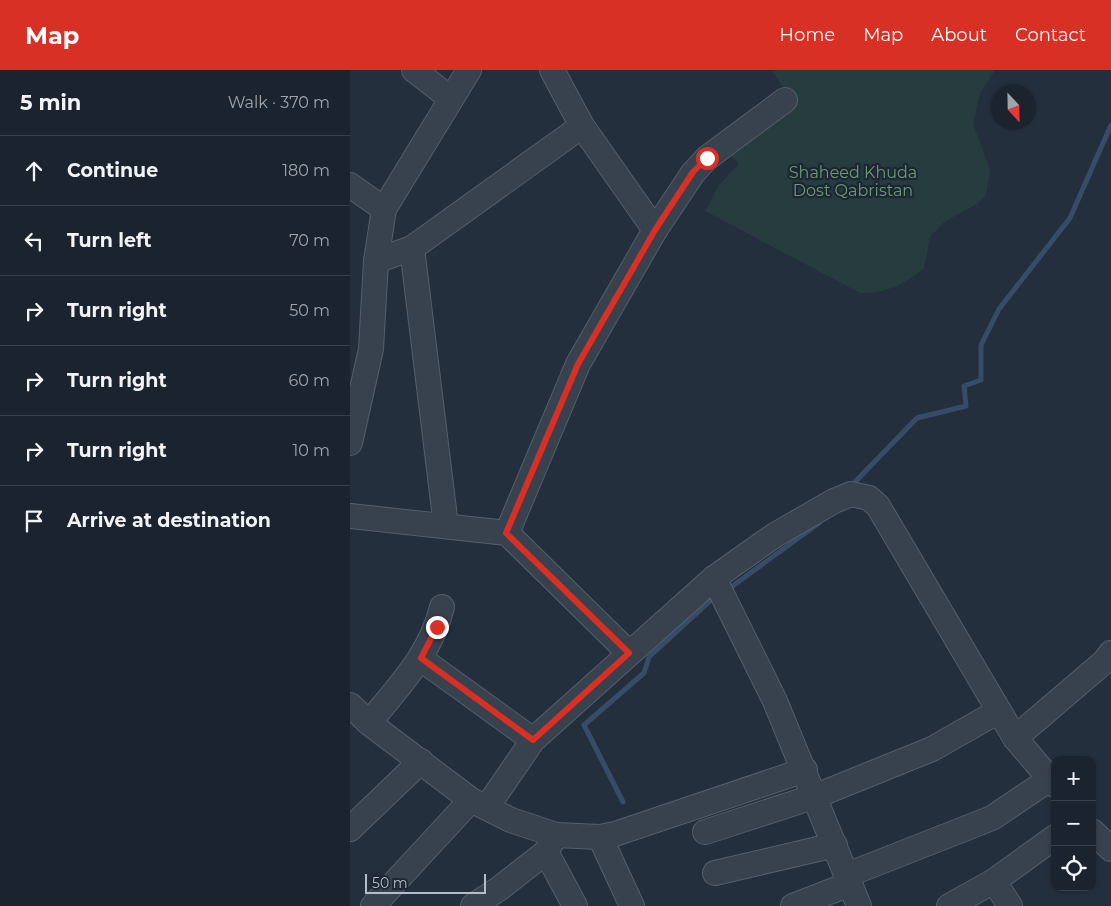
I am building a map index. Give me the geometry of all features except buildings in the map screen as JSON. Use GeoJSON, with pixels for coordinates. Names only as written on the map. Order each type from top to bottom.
{"type":"FeatureCollection","features":[{"type":"Feature","properties":{"kind":"street"},"geometry":{"type":"LineString","coordinates":[[414,70],[450,98]]}},
{"type":"Feature","properties":{"kind":"street"},"geometry":{"type":"LineString","coordinates":[[350,443],[372,350],[376,261],[384,209],[450,98],[469,70]]}},
{"type":"Feature","properties":{"kind":"street"},"geometry":{"type":"LineString","coordinates":[[552,70],[582,126],[655,230]]}},
{"type":"Feature","properties":{"kind":"street"},"geometry":{"type":"LineString","coordinates":[[506,533],[578,364],[655,230],[693,172],[707,158],[785,100]]}},
{"type":"Feature","properties":{"kind":"street"},"geometry":{"type":"LineString","coordinates":[[376,261],[412,248],[582,126]]}},
{"type":"Feature","properties":{"kind":"street"},"geometry":{"type":"LineString","coordinates":[[350,185],[384,209]]}},
{"type":"Feature","properties":{"kind":"street"},"geometry":{"type":"LineString","coordinates":[[412,248],[446,526]]}},
{"type":"Feature","properties":{"kind":"street"},"geometry":{"type":"LineString","coordinates":[[373,906],[479,803],[533,740],[714,578],[775,535],[834,501],[851,494],[869,498],[878,506],[999,711],[1016,738],[1051,781]]}},
{"type":"Feature","properties":{"kind":"street"},"geometry":{"type":"LineString","coordinates":[[350,516],[506,533],[629,653]]}},
{"type":"Feature","properties":{"kind":"street"},"geometry":{"type":"LineString","coordinates":[[714,578],[775,701],[816,796],[859,906]]}},
{"type":"Feature","properties":{"kind":"street"},"geometry":{"type":"LineString","coordinates":[[369,723],[421,658],[437,627],[442,607]]}},
{"type":"Feature","properties":{"kind":"street"},"geometry":{"type":"LineString","coordinates":[[1016,738],[1104,662],[1111,653]]}},
{"type":"Feature","properties":{"kind":"street"},"geometry":{"type":"LineString","coordinates":[[421,658],[533,740]]}},
{"type":"Feature","properties":{"kind":"street"},"geometry":{"type":"LineString","coordinates":[[350,705],[369,723],[479,803],[551,844],[574,906]]}},
{"type":"Feature","properties":{"kind":"street"},"geometry":{"type":"LineString","coordinates":[[705,832],[816,796],[932,749],[999,711]]}},
{"type":"Feature","properties":{"kind":"street"},"geometry":{"type":"LineString","coordinates":[[350,829],[420,761]]}},
{"type":"Feature","properties":{"kind":"street"},"geometry":{"type":"LineString","coordinates":[[474,906],[505,897],[551,844],[614,834],[805,770]]}},
{"type":"Feature","properties":{"kind":"street"},"geometry":{"type":"LineString","coordinates":[[793,906],[849,879],[992,818],[1051,783]]}},
{"type":"Feature","properties":{"kind":"street"},"geometry":{"type":"LineString","coordinates":[[1096,835],[1111,849]]}},
{"type":"Feature","properties":{"kind":"street"},"geometry":{"type":"LineString","coordinates":[[600,837],[632,906]]}},
{"type":"Feature","properties":{"kind":"street"},"geometry":{"type":"LineString","coordinates":[[949,906],[994,881],[1051,840]]}},
{"type":"Feature","properties":{"kind":"street"},"geometry":{"type":"LineString","coordinates":[[715,873],[835,845]]}},
{"type":"Feature","properties":{"kind":"street"},"geometry":{"type":"LineString","coordinates":[[994,881],[1010,906]]}},
{"type":"Feature","properties":{"kind":"green space","name":"Shaheed Khuda Dost Qabristan"},"geometry":{"type":"Polygon","coordinates":[[[772,70],[995,70],[980,93],[973,124],[990,169],[986,195],[977,204],[944,222],[930,237],[924,268],[909,279],[887,290],[860,293],[705,211],[719,185],[739,164],[731,156],[795,106],[772,70]]]}},
{"type":"Feature","properties":{"kind":"waterway"},"geometry":{"type":"LineString","coordinates":[[851,486],[917,418],[966,406],[964,386],[981,380],[981,345],[999,309],[1070,218],[1111,125]]}},
{"type":"Feature","properties":{"kind":"waterway"},"geometry":{"type":"LineString","coordinates":[[727,590],[819,523]]}},
{"type":"Feature","properties":{"kind":"waterway"},"geometry":{"type":"LineString","coordinates":[[623,802],[584,725],[644,673],[649,657],[710,601]]}},
{"type":"Feature","properties":{"kind":"route"},"geometry":{"type":"LineString","coordinates":[[437,627],[421,658],[533,740],[556,717],[629,653],[506,533],[578,364],[655,230],[693,172],[707,158]]}}]}
